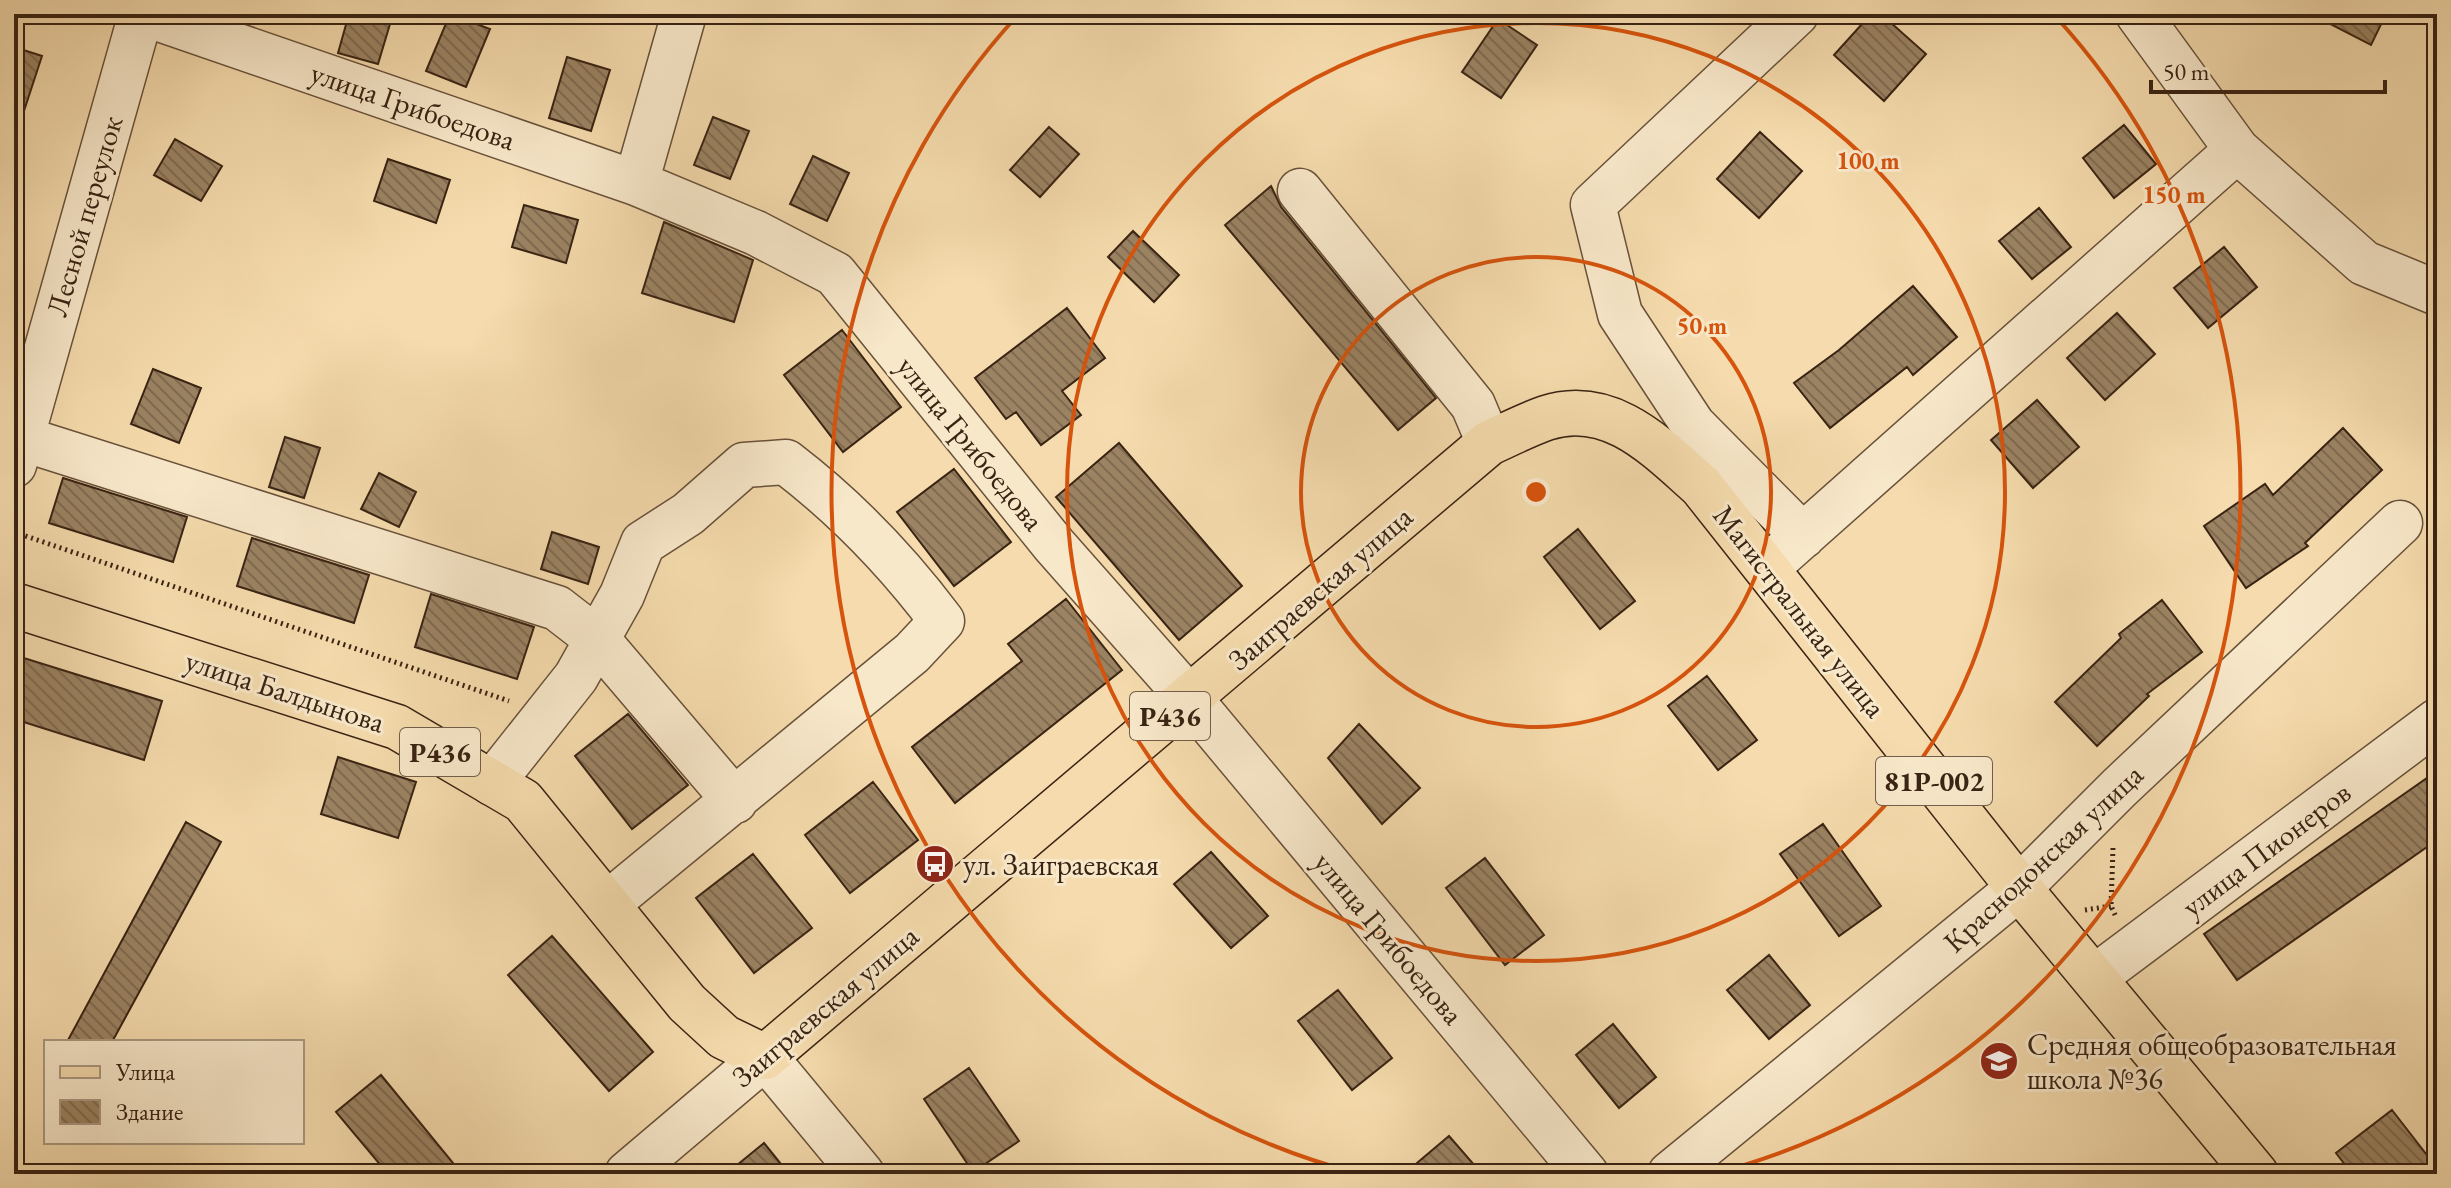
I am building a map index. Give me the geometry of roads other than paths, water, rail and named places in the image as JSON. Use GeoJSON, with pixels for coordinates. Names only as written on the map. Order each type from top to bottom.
{"type":"FeatureCollection","features":[{"type":"Feature","properties":{"kind":"main road","name":"Заиграевская улица"},"geometry":{"type":"LineString","coordinates":[[765,1057],[1489,443],[1548,417],[1593,412]]}},
{"type":"Feature","properties":{"kind":"main road","name":"Магистральная улица"},"geometry":{"type":"LineString","coordinates":[[1593,412],[1640,432],[1701,486],[2019,888],[2112,965],[2256,1174]]}},
{"type":"Feature","properties":{"kind":"main road","name":"улица Балдынова"},"geometry":{"type":"LineString","coordinates":[[14,605],[397,727],[523,801],[687,1003],[724,1037],[765,1057]]}},
{"type":"Feature","properties":{"kind":"street","name":"улица Грибоедова"},"geometry":{"type":"LineString","coordinates":[[143,14],[636,183],[756,233],[835,274],[1054,545],[1190,699],[1586,1174]]}},
{"type":"Feature","properties":{"kind":"street","name":"Лесной переулок"},"geometry":{"type":"LineString","coordinates":[[16,447],[143,14]]}},
{"type":"Feature","properties":{"kind":"street"},"geometry":{"type":"LineString","coordinates":[[636,183],[684,14]]}},
{"type":"Feature","properties":{"kind":"street"},"geometry":{"type":"LineString","coordinates":[[1796,14],[1593,205],[1620,314],[1693,425],[1803,536]]}},
{"type":"Feature","properties":{"kind":"street"},"geometry":{"type":"LineString","coordinates":[[2138,14],[2237,150],[2364,263],[2437,293]]}},
{"type":"Feature","properties":{"kind":"street"},"geometry":{"type":"LineString","coordinates":[[1766,568],[2237,150]]}},
{"type":"Feature","properties":{"kind":"street"},"geometry":{"type":"LineString","coordinates":[[1300,191],[1473,405],[1489,443]]}},
{"type":"Feature","properties":{"kind":"street"},"geometry":{"type":"LineString","coordinates":[[16,447],[557,608],[597,639],[735,801]]}},
{"type":"Feature","properties":{"kind":"street"},"geometry":{"type":"LineString","coordinates":[[492,783],[576,677],[622,595],[643,543],[688,514],[744,465],[786,462],[838,502],[917,587],[942,621],[912,653],[607,904]]}},
{"type":"Feature","properties":{"kind":"street","name":"Краснодонская улица"},"geometry":{"type":"LineString","coordinates":[[1670,1174],[2019,888],[2115,792],[2400,523]]}},
{"type":"Feature","properties":{"kind":"street","name":"улица Пионеров"},"geometry":{"type":"LineString","coordinates":[[2112,965],[2437,721]]}},
{"type":"Feature","properties":{"kind":"street"},"geometry":{"type":"LineString","coordinates":[[765,1057],[862,1174]]}},
{"type":"Feature","properties":{"kind":"street","name":"Заиграевская улица"},"geometry":{"type":"LineString","coordinates":[[627,1174],[765,1057]]}},
{"type":"Feature","properties":{"kind":"place","name":"ул. Заиграевская"},"geometry":{"type":"Point","coordinates":[935,864]}},
{"type":"Feature","properties":{"kind":"place","name":"Средняя общеобразовательная школа №36"},"geometry":{"type":"Point","coordinates":[1999,1061]}}]}
